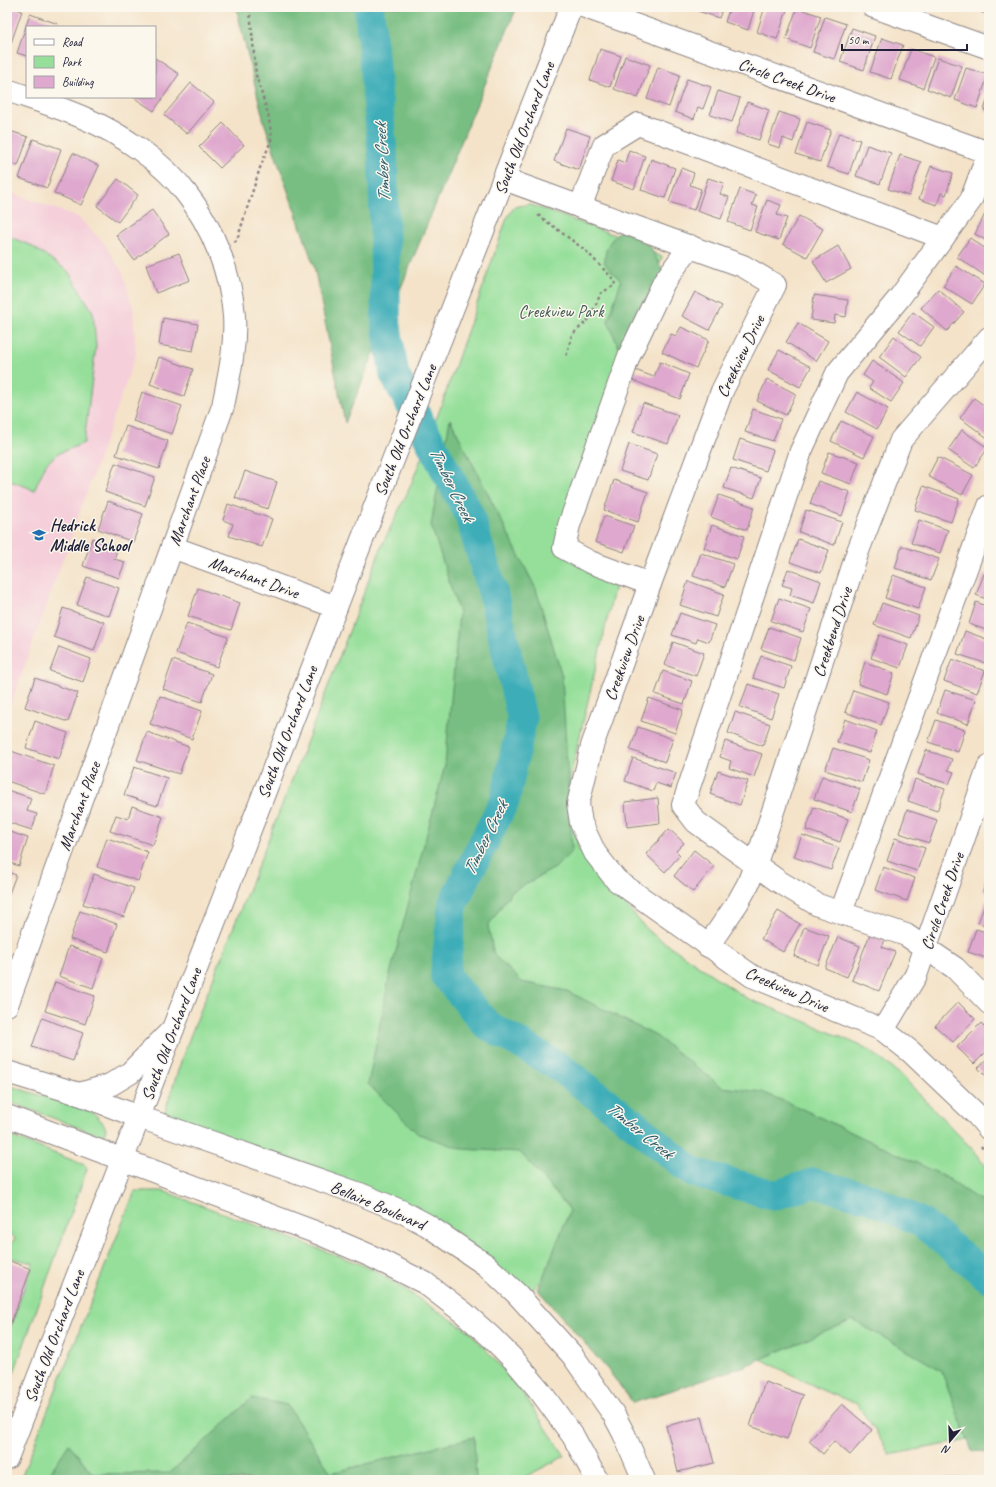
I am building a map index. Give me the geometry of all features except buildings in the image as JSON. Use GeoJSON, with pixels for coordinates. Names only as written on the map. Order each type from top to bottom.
{"type":"FeatureCollection","features":[{"type":"Feature","properties":{"kind":"street","name":"South Old Orchard Lane"},"geometry":{"type":"LineString","coordinates":[[7,1458],[14,1418],[139,1117],[386,478],[571,7]]}},
{"type":"Feature","properties":{"kind":"street","name":"Circle Creek Drive"},"geometry":{"type":"LineString","coordinates":[[586,7],[989,153]]}},
{"type":"Feature","properties":{"kind":"street"},"geometry":{"type":"LineString","coordinates":[[874,7],[989,48]]}},
{"type":"Feature","properties":{"kind":"street","name":"Marchant Place"},"geometry":{"type":"LineString","coordinates":[[7,90],[26,97]]}},
{"type":"Feature","properties":{"kind":"street","name":"Marchant Place"},"geometry":{"type":"LineString","coordinates":[[7,1005],[223,406],[233,361],[234,316],[226,269],[208,226],[186,192],[156,162],[122,138],[84,118],[29,98]]}},
{"type":"Feature","properties":{"kind":"street"},"geometry":{"type":"LineString","coordinates":[[580,206],[604,145],[638,124],[943,238]]}},
{"type":"Feature","properties":{"kind":"street"},"geometry":{"type":"LineString","coordinates":[[989,153],[971,200],[900,297],[837,373],[801,450],[683,805],[696,822],[778,881],[818,905],[906,935],[955,968],[989,1003]]}},
{"type":"Feature","properties":{"kind":"street","name":"Creekview Drive"},"geometry":{"type":"LineString","coordinates":[[504,179],[743,266],[775,285],[722,391],[650,584],[592,746],[578,804],[581,823],[595,853],[616,880],[752,976],[883,1030],[911,1052],[989,1129]]}},
{"type":"Feature","properties":{"kind":"street"},"geometry":{"type":"LineString","coordinates":[[650,584],[590,562],[564,548],[569,525],[629,356],[664,282],[690,246]]}},
{"type":"Feature","properties":{"kind":"street","name":"Creekbend Drive"},"geometry":{"type":"LineString","coordinates":[[708,946],[738,902],[756,865],[858,551],[902,440],[989,338]]}},
{"type":"Feature","properties":{"kind":"street"},"geometry":{"type":"LineString","coordinates":[[841,912],[989,506]]}},
{"type":"Feature","properties":{"kind":"street","name":"Marchant Drive"},"geometry":{"type":"LineString","coordinates":[[172,547],[336,607]]}},
{"type":"Feature","properties":{"kind":"street","name":"Circle Creek Drive"},"geometry":{"type":"LineString","coordinates":[[883,1030],[916,975],[989,766]]}},
{"type":"Feature","properties":{"kind":"street"},"geometry":{"type":"LineString","coordinates":[[79,1094],[110,1085],[130,1073],[173,1029]]}},
{"type":"Feature","properties":{"kind":"street","name":"Bellaire Boulevard"},"geometry":{"type":"LineString","coordinates":[[7,1072],[79,1094],[139,1117],[360,1194],[401,1211],[427,1225],[486,1265],[517,1294],[573,1356],[614,1415],[644,1480]]}},
{"type":"Feature","properties":{"kind":"street"},"geometry":{"type":"LineString","coordinates":[[7,1116],[320,1234],[371,1256],[425,1283],[491,1336],[515,1361],[540,1391],[573,1436],[597,1480]]}},
{"type":"Feature","properties":{"kind":"path"},"geometry":{"type":"LineString","coordinates":[[234,242],[237,240],[260,168],[272,138],[268,114],[256,75],[250,11],[248,7]]}},
{"type":"Feature","properties":{"kind":"path"},"geometry":{"type":"LineString","coordinates":[[538,215],[585,250],[614,280],[615,285],[601,293],[590,318],[572,335],[566,357]]}},
{"type":"Feature","properties":{"kind":"shaded area","name":"Hedrick Middle School"},"geometry":{"type":"Polygon","coordinates":[[[7,191],[78,217],[104,243],[123,274],[133,308],[136,354],[7,716],[7,191]]]}},
{"type":"Feature","properties":{"kind":"green space"},"geometry":{"type":"Polygon","coordinates":[[[236,7],[517,7],[345,423],[314,266],[264,122],[236,7]]]}},
{"type":"Feature","properties":{"kind":"green space","name":"Creekview Park"},"geometry":{"type":"Polygon","coordinates":[[[529,204],[651,248],[655,254],[662,257],[633,330],[556,548],[617,577],[570,778],[578,848],[648,931],[746,998],[802,1020],[868,1049],[901,1075],[977,1154],[989,1171],[989,1431],[984,1437],[889,1455],[882,1441],[857,1404],[824,1391],[753,1355],[579,1244],[529,1293],[290,1160],[164,1114],[184,1052],[299,762],[383,543],[410,487],[440,409],[507,218],[514,207],[529,204]]]}},
{"type":"Feature","properties":{"kind":"green space"},"geometry":{"type":"Polygon","coordinates":[[[619,231],[630,232],[639,240],[648,244],[664,272],[665,296],[657,324],[639,352],[618,346],[608,321],[621,281],[605,264],[605,254],[610,242],[619,231]]]}},
{"type":"Feature","properties":{"kind":"green space"},"geometry":{"type":"Polygon","coordinates":[[[7,236],[30,245],[68,271],[93,312],[96,346],[84,443],[57,454],[46,464],[34,491],[7,480],[7,236]]]}},
{"type":"Feature","properties":{"kind":"green space"},"geometry":{"type":"Polygon","coordinates":[[[450,419],[536,589],[562,676],[572,851],[555,868],[511,892],[488,926],[494,955],[522,982],[567,991],[656,1036],[722,1087],[762,1092],[798,1107],[942,1175],[989,1207],[989,1452],[972,1451],[941,1370],[853,1320],[740,1368],[633,1403],[608,1370],[538,1290],[570,1210],[520,1152],[462,1149],[418,1134],[368,1084],[390,974],[445,765],[459,613],[431,525],[450,419]]]}},
{"type":"Feature","properties":{"kind":"green space"},"geometry":{"type":"Polygon","coordinates":[[[7,1085],[90,1111],[100,1119],[105,1126],[106,1129],[104,1137],[7,1101],[7,1085]]]}},
{"type":"Feature","properties":{"kind":"green space"},"geometry":{"type":"Polygon","coordinates":[[[7,1135],[85,1165],[87,1169],[7,1392],[7,1337],[33,1263],[7,1257],[7,1251],[15,1238],[7,1231],[7,1135]]]}},
{"type":"Feature","properties":{"kind":"green space"},"geometry":{"type":"Polygon","coordinates":[[[135,1191],[163,1191],[371,1268],[469,1331],[515,1382],[565,1456],[519,1480],[20,1480],[135,1191]]]}},
{"type":"Feature","properties":{"kind":"green space"},"geometry":{"type":"Polygon","coordinates":[[[252,1398],[287,1405],[331,1473],[474,1437],[476,1480],[45,1480],[69,1444],[93,1474],[170,1473],[252,1398]]]}},
{"type":"Feature","properties":{"kind":"waterway","name":"Timber Creek"},"geometry":{"type":"LineString","coordinates":[[369,7],[383,157],[386,323],[394,374],[469,514],[493,593],[522,719],[505,800],[453,903],[445,975],[486,1024],[558,1066],[634,1124],[692,1172],[775,1195],[814,1183],[870,1198],[922,1223],[989,1278]]}},
{"type":"Feature","properties":{"kind":"place","name":"Hedrick Middle School"},"geometry":{"type":"Point","coordinates":[39,535]}}]}
